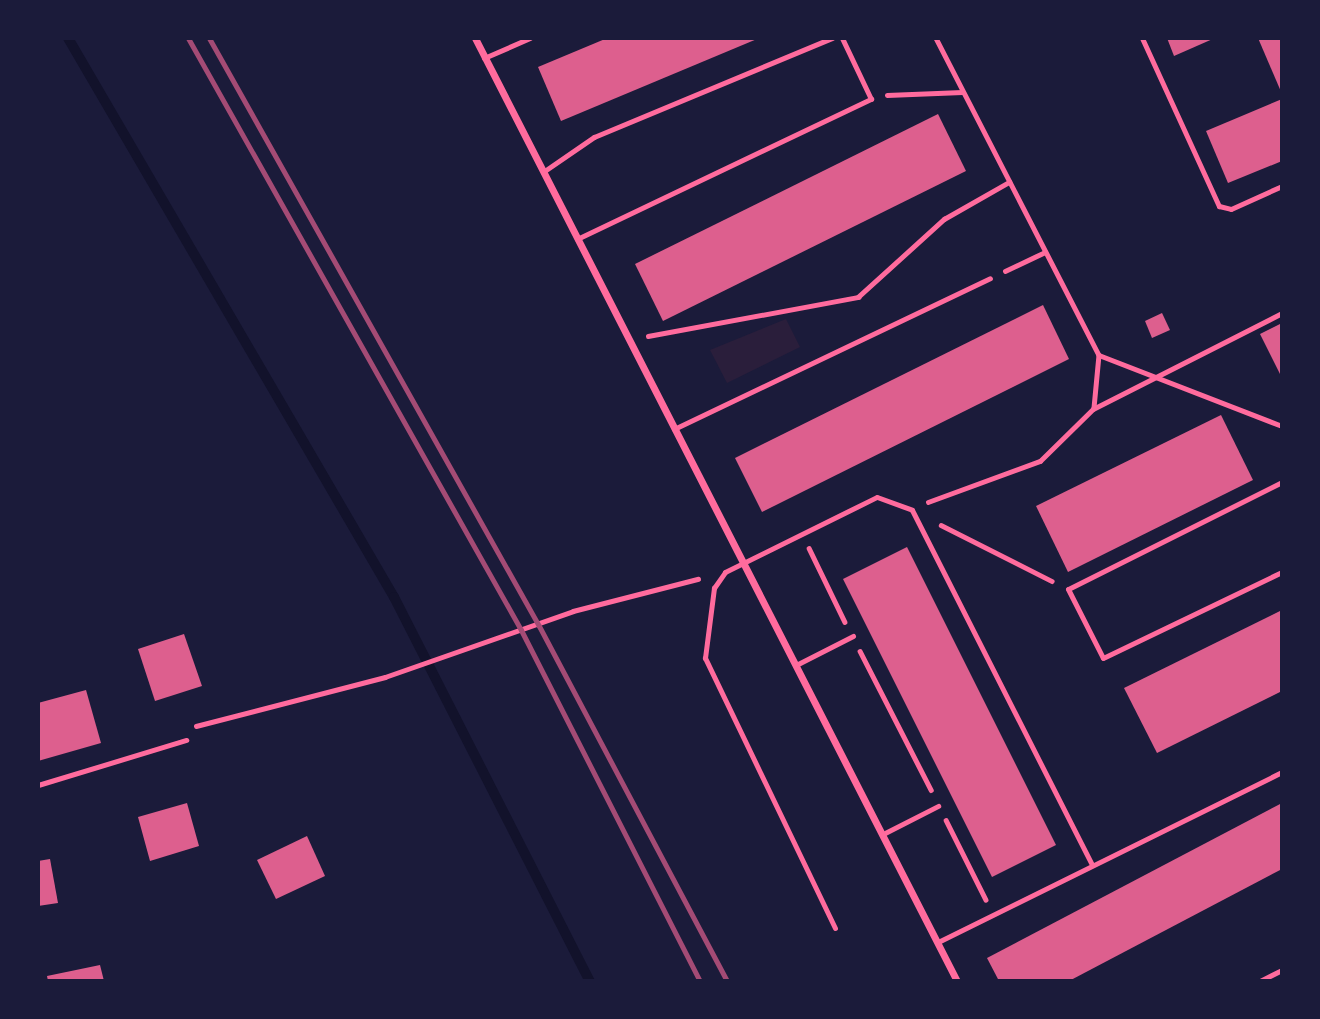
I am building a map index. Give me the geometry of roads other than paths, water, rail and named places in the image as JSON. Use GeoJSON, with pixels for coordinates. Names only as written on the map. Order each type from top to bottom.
{"type":"FeatureCollection","features":[{"type":"Feature","properties":{"kind":"street"},"geometry":{"type":"LineString","coordinates":[[475,38],[957,981]]}},
{"type":"Feature","properties":{"kind":"lane"},"geometry":{"type":"LineString","coordinates":[[484,58],[530,38]]}},
{"type":"Feature","properties":{"kind":"lane"},"geometry":{"type":"LineString","coordinates":[[543,172],[594,137],[832,38]]}},
{"type":"Feature","properties":{"kind":"lane"},"geometry":{"type":"LineString","coordinates":[[577,239],[871,99],[842,38]]}},
{"type":"Feature","properties":{"kind":"lane"},"geometry":{"type":"LineString","coordinates":[[1142,38],[1219,206],[1231,209],[1282,186]]}},
{"type":"Feature","properties":{"kind":"lane"},"geometry":{"type":"LineString","coordinates":[[674,429],[990,278]]}},
{"type":"Feature","properties":{"kind":"lane"},"geometry":{"type":"LineString","coordinates":[[1282,482],[1068,589],[1103,659],[1282,572]]}},
{"type":"Feature","properties":{"kind":"lane"},"geometry":{"type":"LineString","coordinates":[[835,928],[705,658],[714,588],[726,572],[877,497],[912,510],[1092,865]]}},
{"type":"Feature","properties":{"kind":"lane"},"geometry":{"type":"LineString","coordinates":[[796,665],[853,636]]}},
{"type":"Feature","properties":{"kind":"lane"},"geometry":{"type":"LineString","coordinates":[[38,785],[186,740]]}},
{"type":"Feature","properties":{"kind":"lane"},"geometry":{"type":"LineString","coordinates":[[938,942],[1282,772]]}},
{"type":"Feature","properties":{"kind":"lane"},"geometry":{"type":"LineString","coordinates":[[883,834],[938,806]]}},
{"type":"Feature","properties":{"kind":"lane"},"geometry":{"type":"LineString","coordinates":[[1260,981],[1282,970]]}},
{"type":"Feature","properties":{"kind":"waterway"},"geometry":{"type":"LineString","coordinates":[[68,38],[394,597],[590,981]]}},
{"type":"Feature","properties":{"kind":"railway"},"geometry":{"type":"LineString","coordinates":[[188,38],[521,630],[700,981]]}},
{"type":"Feature","properties":{"kind":"railway"},"geometry":{"type":"LineString","coordinates":[[209,38],[539,626],[727,981]]}}]}
